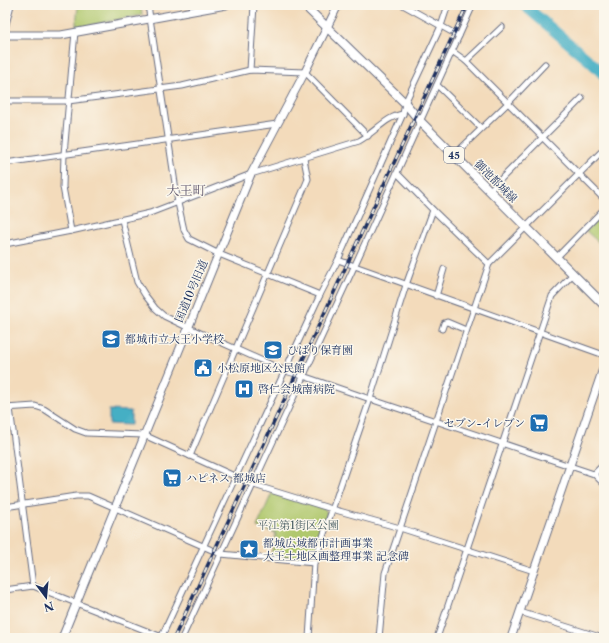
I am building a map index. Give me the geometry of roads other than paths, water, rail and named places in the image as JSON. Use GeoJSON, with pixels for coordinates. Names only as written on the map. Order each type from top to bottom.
{"type":"FeatureCollection","features":[{"type":"Feature","properties":{"kind":"main road","name":"御池都城線"},"geometry":{"type":"LineString","coordinates":[[304,5],[405,103],[420,121],[604,305]]}},
{"type":"Feature","properties":{"kind":"street"},"geometry":{"type":"LineString","coordinates":[[5,28],[11,5]]}},
{"type":"Feature","properties":{"kind":"street"},"geometry":{"type":"LineString","coordinates":[[148,5],[178,203],[184,230],[189,239],[219,254],[320,296]]}},
{"type":"Feature","properties":{"kind":"street"},"geometry":{"type":"LineString","coordinates":[[5,35],[61,35],[226,5]]}},
{"type":"Feature","properties":{"kind":"street"},"geometry":{"type":"LineString","coordinates":[[250,70],[254,5]]}},
{"type":"Feature","properties":{"kind":"street","name":"国道10号旧道"},"geometry":{"type":"LineString","coordinates":[[62,638],[187,328],[219,254],[250,174],[305,72],[338,5]]}},
{"type":"Feature","properties":{"kind":"street"},"geometry":{"type":"LineString","coordinates":[[403,5],[459,36]]}},
{"type":"Feature","properties":{"kind":"street"},"geometry":{"type":"LineString","coordinates":[[5,590],[33,586],[161,638],[338,260],[403,114],[405,103],[441,26],[448,5]]}},
{"type":"Feature","properties":{"kind":"street"},"geometry":{"type":"LineString","coordinates":[[182,638],[220,554],[254,485],[473,5]]}},
{"type":"Feature","properties":{"kind":"street"},"geometry":{"type":"LineString","coordinates":[[466,61],[502,27]]}},
{"type":"Feature","properties":{"kind":"street"},"geometry":{"type":"LineString","coordinates":[[71,231],[63,187],[68,101],[75,32]]}},
{"type":"Feature","properties":{"kind":"street"},"geometry":{"type":"LineString","coordinates":[[452,51],[466,61],[604,200]]}},
{"type":"Feature","properties":{"kind":"street"},"geometry":{"type":"LineString","coordinates":[[454,154],[508,103],[545,64]]}},
{"type":"Feature","properties":{"kind":"street"},"geometry":{"type":"LineString","coordinates":[[5,101],[68,101],[182,86],[250,70],[305,72],[368,136]]}},
{"type":"Feature","properties":{"kind":"street"},"geometry":{"type":"LineString","coordinates":[[437,85],[481,128]]}},
{"type":"Feature","properties":{"kind":"street"},"geometry":{"type":"LineString","coordinates":[[490,190],[582,98]]}},
{"type":"Feature","properties":{"kind":"street"},"geometry":{"type":"LineString","coordinates":[[5,244],[150,213],[250,174],[304,159],[359,141],[368,136],[395,115],[403,114]]}},
{"type":"Feature","properties":{"kind":"street"},"geometry":{"type":"LineString","coordinates":[[5,163],[277,124]]}},
{"type":"Feature","properties":{"kind":"street"},"geometry":{"type":"LineString","coordinates":[[379,638],[385,573],[489,264],[525,226],[604,149]]}},
{"type":"Feature","properties":{"kind":"street"},"geometry":{"type":"LineString","coordinates":[[190,456],[308,179],[304,159]]}},
{"type":"Feature","properties":{"kind":"street"},"geometry":{"type":"LineString","coordinates":[[397,173],[489,264]]}},
{"type":"Feature","properties":{"kind":"street"},"geometry":{"type":"LineString","coordinates":[[309,638],[314,563],[370,399],[406,285],[433,210]]}},
{"type":"Feature","properties":{"kind":"street"},"geometry":{"type":"LineString","coordinates":[[556,258],[604,210]]}},
{"type":"Feature","properties":{"kind":"street"},"geometry":{"type":"LineString","coordinates":[[122,220],[137,282],[145,296],[164,316],[187,328],[285,371],[594,474],[604,484]]}},
{"type":"Feature","properties":{"kind":"street"},"geometry":{"type":"LineString","coordinates":[[338,260],[354,267],[604,355]]}},
{"type":"Feature","properties":{"kind":"street"},"geometry":{"type":"LineString","coordinates":[[436,296],[444,269]]}},
{"type":"Feature","properties":{"kind":"street"},"geometry":{"type":"LineString","coordinates":[[437,638],[552,296],[573,274]]}},
{"type":"Feature","properties":{"kind":"street"},"geometry":{"type":"LineString","coordinates":[[442,329],[444,323],[447,322],[466,330]]}},
{"type":"Feature","properties":{"kind":"street"},"geometry":{"type":"LineString","coordinates":[[511,638],[604,366]]}},
{"type":"Feature","properties":{"kind":"street"},"geometry":{"type":"LineString","coordinates":[[33,586],[7,408],[35,406],[75,429],[86,433],[144,435],[254,485],[400,528],[534,571]]}},
{"type":"Feature","properties":{"kind":"street"},"geometry":{"type":"LineString","coordinates":[[594,474],[604,464]]}},
{"type":"Feature","properties":{"kind":"street"},"geometry":{"type":"LineString","coordinates":[[5,507],[76,496],[88,496],[220,554],[314,563]]}},
{"type":"Feature","properties":{"kind":"street"},"geometry":{"type":"LineString","coordinates":[[520,612],[603,638]]}},
{"type":"Feature","properties":{"kind":"water"},"geometry":{"type":"Polygon","coordinates":[[[109,410],[131,411],[131,425],[109,424],[109,410]]]}},
{"type":"Feature","properties":{"kind":"waterway"},"geometry":{"type":"LineString","coordinates":[[524,5],[604,75]]}},
{"type":"Feature","properties":{"kind":"railway"},"geometry":{"type":"LineString","coordinates":[[174,638],[467,5]]}},
{"type":"Feature","properties":{"kind":"place","name":"都城市立大王小学校"},"geometry":{"type":"Point","coordinates":[111,339]}},
{"type":"Feature","properties":{"kind":"place","name":"ひばり保育園"},"geometry":{"type":"Point","coordinates":[273,350]}},
{"type":"Feature","properties":{"kind":"place","name":"小松原地区公民館"},"geometry":{"type":"Point","coordinates":[203,368]}},
{"type":"Feature","properties":{"kind":"place","name":"啓仁会城南病院"},"geometry":{"type":"Point","coordinates":[244,389]}},
{"type":"Feature","properties":{"kind":"place","name":"セブン-イレブン"},"geometry":{"type":"Point","coordinates":[539,423]}},
{"type":"Feature","properties":{"kind":"place","name":"ハピネス 都城店"},"geometry":{"type":"Point","coordinates":[172,478]}},
{"type":"Feature","properties":{"kind":"place","name":"都城広域都市計画事業 大王土地区画整理事業 記念碑"},"geometry":{"type":"Point","coordinates":[249,549]}},
{"type":"Feature","properties":{"kind":"district","name":"大王町"},"geometry":{"type":"Point","coordinates":[186,190]}},
{"type":"Feature","properties":{"kind":"park label","name":"平江第1街区公園"},"geometry":{"type":"Point","coordinates":[298,525]}}]}
